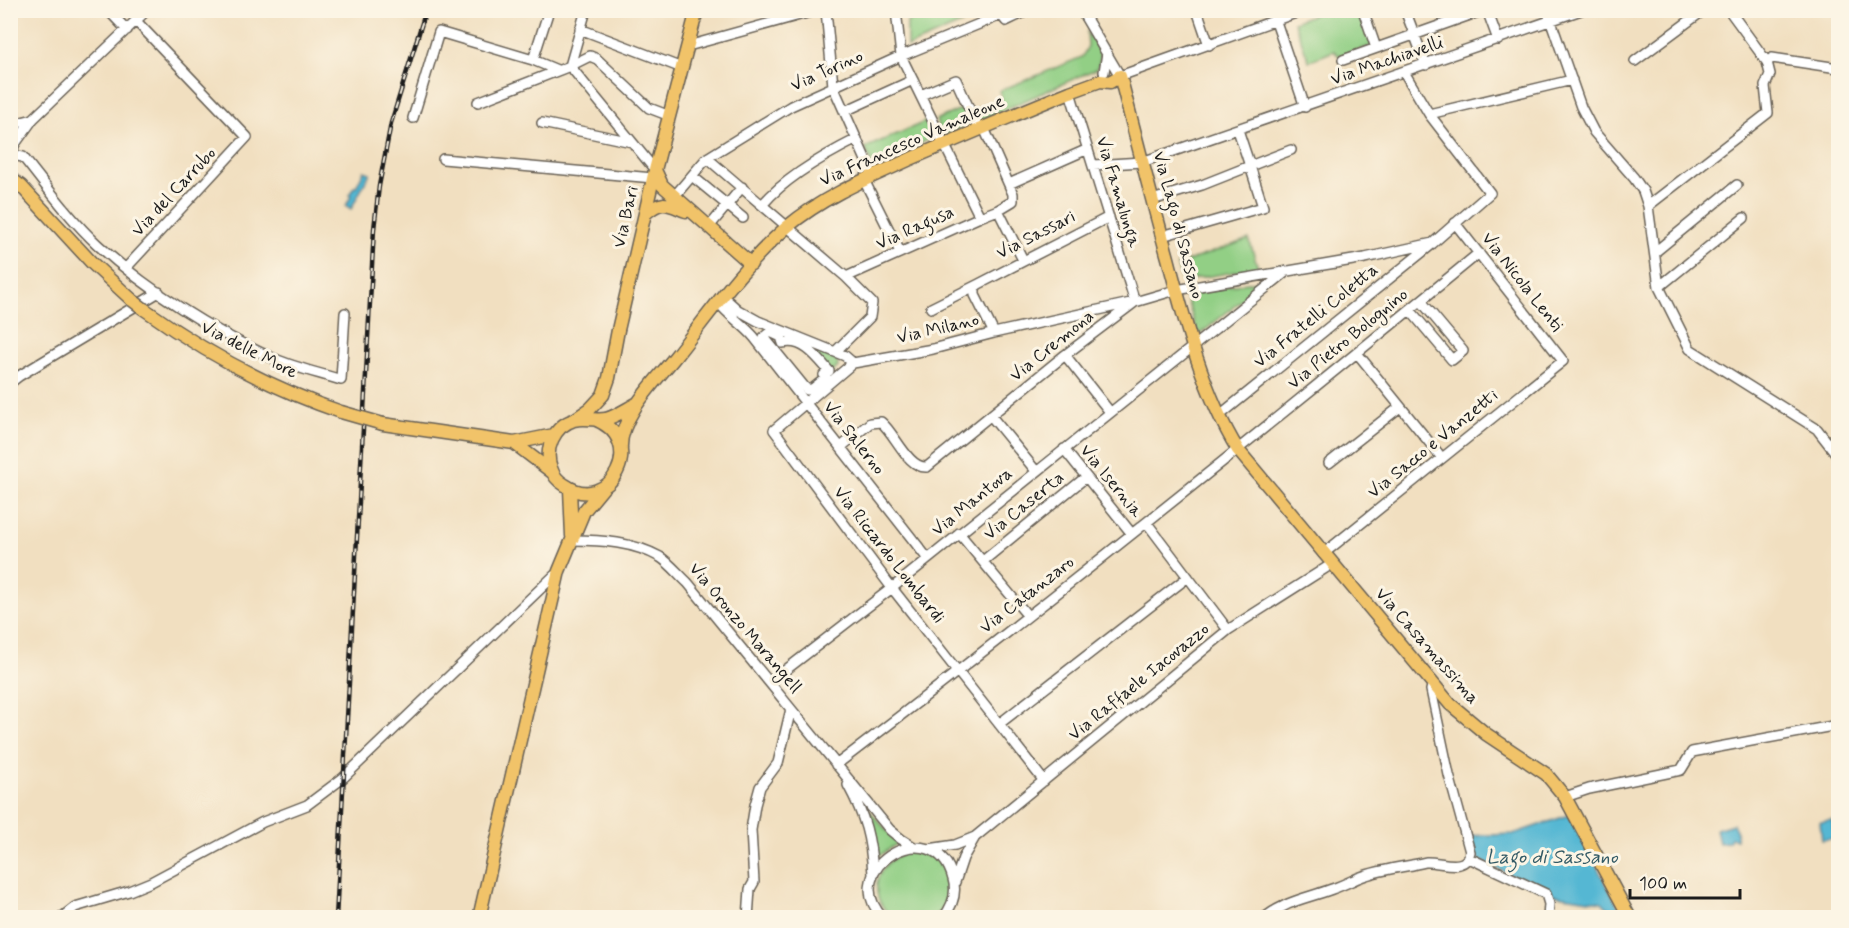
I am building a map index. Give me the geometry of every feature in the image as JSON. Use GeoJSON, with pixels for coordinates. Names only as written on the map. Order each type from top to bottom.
{"type":"FeatureCollection","features":[{"type":"Feature","properties":{"kind":"main road","name":"Via Bari"},"geometry":{"type":"LineString","coordinates":[[574,420],[590,409],[603,395],[609,378],[646,213],[661,186],[670,116],[696,13]]}},
{"type":"Feature","properties":{"kind":"main road"},"geometry":{"type":"LineString","coordinates":[[1070,92],[1073,87],[1104,72],[1120,76]]}},
{"type":"Feature","properties":{"kind":"main road"},"geometry":{"type":"LineString","coordinates":[[1070,92],[1100,81],[1110,82],[1120,76]]}},
{"type":"Feature","properties":{"kind":"main road","name":"Via Lago di Sassano"},"geometry":{"type":"LineString","coordinates":[[1120,76],[1193,346],[1220,415],[1238,450]]}},
{"type":"Feature","properties":{"kind":"main road","name":"Via Francesco Vamaleone"},"geometry":{"type":"LineString","coordinates":[[621,449],[623,428],[639,403],[751,264],[788,226],[818,204],[869,178],[1070,92]]}},
{"type":"Feature","properties":{"kind":"main road","name":"Via delle More"},"geometry":{"type":"LineString","coordinates":[[10,166],[16,182],[92,263],[132,300],[198,346],[227,362],[294,394],[341,412],[383,424],[514,443]]}},
{"type":"Feature","properties":{"kind":"main road"},"geometry":{"type":"LineString","coordinates":[[646,213],[654,206],[661,186],[751,264]]}},
{"type":"Feature","properties":{"kind":"main road"},"geometry":{"type":"LineString","coordinates":[[552,472],[548,453],[554,435],[563,425],[574,420],[604,419],[639,403]]}},
{"type":"Feature","properties":{"kind":"main road"},"geometry":{"type":"LineString","coordinates":[[479,918],[558,571],[584,512],[603,488],[612,481],[622,461],[618,438],[611,429],[594,419]]}},
{"type":"Feature","properties":{"kind":"main road"},"geometry":{"type":"LineString","coordinates":[[514,443],[554,435]]}},
{"type":"Feature","properties":{"kind":"main road"},"geometry":{"type":"LineString","coordinates":[[514,443],[570,489],[592,492],[603,488]]}},
{"type":"Feature","properties":{"kind":"main road","name":"Via Casamassima"},"geometry":{"type":"LineString","coordinates":[[1238,450],[1450,704],[1465,719],[1546,774],[1565,797],[1630,918]]}},
{"type":"Feature","properties":{"kind":"main road"},"geometry":{"type":"LineString","coordinates":[[570,489],[572,540]]}},
{"type":"Feature","properties":{"kind":"street"},"geometry":{"type":"LineString","coordinates":[[108,10],[127,30]]}},
{"type":"Feature","properties":{"kind":"street"},"geometry":{"type":"LineString","coordinates":[[147,10],[33,119],[11,150],[24,157],[74,219],[126,268],[159,292],[234,339],[276,359],[341,380],[345,313]]}},
{"type":"Feature","properties":{"kind":"street"},"geometry":{"type":"LineString","coordinates":[[533,60],[549,10]]}},
{"type":"Feature","properties":{"kind":"street"},"geometry":{"type":"LineString","coordinates":[[570,66],[586,10]]}},
{"type":"Feature","properties":{"kind":"street"},"geometry":{"type":"LineString","coordinates":[[679,10],[696,13]]}},
{"type":"Feature","properties":{"kind":"street"},"geometry":{"type":"LineString","coordinates":[[688,46],[818,10]]}},
{"type":"Feature","properties":{"kind":"street"},"geometry":{"type":"LineString","coordinates":[[826,10],[833,86],[857,139],[869,178],[900,252]]}},
{"type":"Feature","properties":{"kind":"street","name":"Via Torino"},"geometry":{"type":"LineString","coordinates":[[661,186],[684,185],[707,158],[791,106],[1000,12],[1006,21],[1029,10]]}},
{"type":"Feature","properties":{"kind":"street","name":"Via Lago di Sassano"},"geometry":{"type":"LineString","coordinates":[[1081,10],[1120,76]]}},
{"type":"Feature","properties":{"kind":"street"},"geometry":{"type":"LineString","coordinates":[[1197,10],[1209,45]]}},
{"type":"Feature","properties":{"kind":"street"},"geometry":{"type":"LineString","coordinates":[[1272,10],[1305,107]]}},
{"type":"Feature","properties":{"kind":"street"},"geometry":{"type":"LineString","coordinates":[[1120,76],[1276,22],[1304,10]]}},
{"type":"Feature","properties":{"kind":"street"},"geometry":{"type":"LineString","coordinates":[[1364,10],[1376,48]]}},
{"type":"Feature","properties":{"kind":"street"},"geometry":{"type":"LineString","coordinates":[[1405,10],[1426,65]]}},
{"type":"Feature","properties":{"kind":"street"},"geometry":{"type":"LineString","coordinates":[[1343,60],[1485,10],[1498,40]]}},
{"type":"Feature","properties":{"kind":"street"},"geometry":{"type":"LineString","coordinates":[[1547,10],[1581,107],[1594,132],[1634,177],[1643,191],[1648,206],[1659,287],[1693,353],[1817,429],[1839,456]]}},
{"type":"Feature","properties":{"kind":"street","name":"Via Machiavelli"},"geometry":{"type":"LineString","coordinates":[[1093,165],[1142,162],[1581,10]]}},
{"type":"Feature","properties":{"kind":"street"},"geometry":{"type":"LineString","coordinates":[[1635,62],[1704,10]]}},
{"type":"Feature","properties":{"kind":"street"},"geometry":{"type":"LineString","coordinates":[[1648,206],[1768,114],[1765,86],[1770,74],[1767,62],[1730,10]]}},
{"type":"Feature","properties":{"kind":"street"},"geometry":{"type":"LineString","coordinates":[[897,11],[901,56],[980,217]]}},
{"type":"Feature","properties":{"kind":"street","name":"Via del Carrubo"},"geometry":{"type":"LineString","coordinates":[[126,268],[247,137],[136,21]]}},
{"type":"Feature","properties":{"kind":"street"},"geometry":{"type":"LineString","coordinates":[[580,29],[682,68]]}},
{"type":"Feature","properties":{"kind":"street"},"geometry":{"type":"LineString","coordinates":[[413,117],[439,32],[533,60],[557,70]]}},
{"type":"Feature","properties":{"kind":"street"},"geometry":{"type":"LineString","coordinates":[[1104,72],[1107,53]]}},
{"type":"Feature","properties":{"kind":"street"},"geometry":{"type":"LineString","coordinates":[[478,102],[590,56],[649,108],[670,116]]}},
{"type":"Feature","properties":{"kind":"street"},"geometry":{"type":"LineString","coordinates":[[1767,62],[1772,58],[1839,68]]}},
{"type":"Feature","properties":{"kind":"street"},"geometry":{"type":"LineString","coordinates":[[570,66],[632,142],[661,186]]}},
{"type":"Feature","properties":{"kind":"street"},"geometry":{"type":"LineString","coordinates":[[1404,72],[1429,114],[1572,80]]}},
{"type":"Feature","properties":{"kind":"street"},"geometry":{"type":"LineString","coordinates":[[845,111],[913,80]]}},
{"type":"Feature","properties":{"kind":"street"},"geometry":{"type":"LineString","coordinates":[[921,95],[956,80],[1013,194],[1013,201],[998,210],[1023,260]]}},
{"type":"Feature","properties":{"kind":"street","name":"Via Famalunga"},"geometry":{"type":"LineString","coordinates":[[1070,92],[1135,302]]}},
{"type":"Feature","properties":{"kind":"street","name":"Via Fratelli Coletta"},"geometry":{"type":"LineString","coordinates":[[1220,415],[1433,243],[1490,193],[1429,114]]}},
{"type":"Feature","properties":{"kind":"street"},"geometry":{"type":"LineString","coordinates":[[10,124],[33,119]]}},
{"type":"Feature","properties":{"kind":"street"},"geometry":{"type":"LineString","coordinates":[[542,123],[632,142]]}},
{"type":"Feature","properties":{"kind":"street"},"geometry":{"type":"LineString","coordinates":[[1162,236],[1263,207],[1238,130]]}},
{"type":"Feature","properties":{"kind":"street"},"geometry":{"type":"LineString","coordinates":[[763,204],[808,166],[857,139]]}},
{"type":"Feature","properties":{"kind":"street"},"geometry":{"type":"LineString","coordinates":[[1009,184],[1088,149]]}},
{"type":"Feature","properties":{"kind":"street"},"geometry":{"type":"LineString","coordinates":[[1152,200],[1202,184],[1291,150]]}},
{"type":"Feature","properties":{"kind":"street"},"geometry":{"type":"LineString","coordinates":[[707,158],[763,204],[872,303],[870,317],[835,352]]}},
{"type":"Feature","properties":{"kind":"street"},"geometry":{"type":"LineString","coordinates":[[443,159],[661,186]]}},
{"type":"Feature","properties":{"kind":"street"},"geometry":{"type":"LineString","coordinates":[[692,176],[743,218]]}},
{"type":"Feature","properties":{"kind":"street"},"geometry":{"type":"LineString","coordinates":[[1655,252],[1737,185]]}},
{"type":"Feature","properties":{"kind":"street"},"geometry":{"type":"LineString","coordinates":[[709,227],[742,187]]}},
{"type":"Feature","properties":{"kind":"street","name":"Via Ragusa"},"geometry":{"type":"LineString","coordinates":[[846,277],[998,210]]}},
{"type":"Feature","properties":{"kind":"street","name":"Via Sassari"},"geometry":{"type":"LineString","coordinates":[[931,308],[1109,217]]}},
{"type":"Feature","properties":{"kind":"street"},"geometry":{"type":"LineString","coordinates":[[1659,287],[1744,218]]}},
{"type":"Feature","properties":{"kind":"street","name":"Via Nicola Lenti"},"geometry":{"type":"LineString","coordinates":[[1455,223],[1563,361]]}},
{"type":"Feature","properties":{"kind":"street","name":"Via Milano"},"geometry":{"type":"LineString","coordinates":[[853,363],[933,349],[1135,302],[1176,290],[1365,258],[1433,243]]}},
{"type":"Feature","properties":{"kind":"street","name":"Via Pietro Bolognino"},"geometry":{"type":"LineString","coordinates":[[1238,450],[1479,254]]}},
{"type":"Feature","properties":{"kind":"street","name":"Via Mantova"},"geometry":{"type":"LineString","coordinates":[[770,682],[892,588],[1288,270]]}},
{"type":"Feature","properties":{"kind":"street"},"geometry":{"type":"LineString","coordinates":[[979,284],[975,287],[975,295],[994,333]]}},
{"type":"Feature","properties":{"kind":"street"},"geometry":{"type":"LineString","coordinates":[[10,383],[159,292]]}},
{"type":"Feature","properties":{"kind":"street"},"geometry":{"type":"LineString","coordinates":[[719,303],[728,301],[738,310],[759,321],[845,356],[853,363]]}},
{"type":"Feature","properties":{"kind":"street"},"geometry":{"type":"LineString","coordinates":[[1410,310],[1452,360],[1463,351],[1421,301]]}},
{"type":"Feature","properties":{"kind":"street","name":"Via Cremona"},"geometry":{"type":"LineString","coordinates":[[841,447],[870,423],[881,422],[913,462],[922,468],[927,467],[1065,355],[1135,302]]}},
{"type":"Feature","properties":{"kind":"street","name":"Via Salerno"},"geometry":{"type":"LineString","coordinates":[[719,303],[754,337],[928,559]]}},
{"type":"Feature","properties":{"kind":"street"},"geometry":{"type":"LineString","coordinates":[[754,337],[753,330],[759,321]]}},
{"type":"Feature","properties":{"kind":"street"},"geometry":{"type":"LineString","coordinates":[[770,332],[780,337],[783,344],[790,341],[812,351],[829,371],[824,375],[826,378],[811,390],[807,390],[764,338],[770,332]]}},
{"type":"Feature","properties":{"kind":"street"},"geometry":{"type":"LineString","coordinates":[[1357,353],[1442,458]]}},
{"type":"Feature","properties":{"kind":"street"},"geometry":{"type":"LineString","coordinates":[[1065,355],[1110,412]]}},
{"type":"Feature","properties":{"kind":"street","name":"Via Sacco e Vanzetti"},"geometry":{"type":"LineString","coordinates":[[1323,554],[1563,361]]}},
{"type":"Feature","properties":{"kind":"street","name":"Via Riccardo Lombardi"},"geometry":{"type":"LineString","coordinates":[[853,363],[774,430],[892,588],[1044,781]]}},
{"type":"Feature","properties":{"kind":"street"},"geometry":{"type":"LineString","coordinates":[[1329,463],[1400,407]]}},
{"type":"Feature","properties":{"kind":"street"},"geometry":{"type":"LineString","coordinates":[[991,416],[1036,471]]}},
{"type":"Feature","properties":{"kind":"street","name":"Via Isernia"},"geometry":{"type":"LineString","coordinates":[[1064,449],[1132,534]]}},
{"type":"Feature","properties":{"kind":"street","name":"Via Catanzaro"},"geometry":{"type":"LineString","coordinates":[[836,765],[959,672],[1238,450]]}},
{"type":"Feature","properties":{"kind":"street","name":"Via Caserta"},"geometry":{"type":"LineString","coordinates":[[982,561],[1086,477]]}},
{"type":"Feature","properties":{"kind":"street"},"geometry":{"type":"LineString","coordinates":[[1147,523],[1228,630]]}},
{"type":"Feature","properties":{"kind":"street"},"geometry":{"type":"LineString","coordinates":[[959,533],[1028,615]]}},
{"type":"Feature","properties":{"kind":"street","name":"Via Oronzo Marangell"},"geometry":{"type":"LineString","coordinates":[[572,540],[632,545],[662,558],[688,583],[836,765]]}},
{"type":"Feature","properties":{"kind":"street","name":"Via Raffaele Iacovazzo"},"geometry":{"type":"LineString","coordinates":[[975,837],[1228,630],[1332,564]]}},
{"type":"Feature","properties":{"kind":"street"},"geometry":{"type":"LineString","coordinates":[[61,918],[75,907],[151,882],[262,822],[307,805],[343,778],[558,571]]}},
{"type":"Feature","properties":{"kind":"street"},"geometry":{"type":"LineString","coordinates":[[999,723],[1188,577]]}},
{"type":"Feature","properties":{"kind":"street"},"geometry":{"type":"LineString","coordinates":[[1264,918],[1277,908],[1294,900],[1334,889],[1360,877],[1427,862],[1457,866],[1469,858],[1470,852],[1449,776],[1431,690],[1432,682]]}},
{"type":"Feature","properties":{"kind":"street"},"geometry":{"type":"LineString","coordinates":[[748,918],[750,889],[754,882],[750,838],[754,805],[760,787],[778,763],[791,709]]}},
{"type":"Feature","properties":{"kind":"street"},"geometry":{"type":"LineString","coordinates":[[1565,797],[1589,789],[1681,770],[1692,752],[1839,725]]}},
{"type":"Feature","properties":{"kind":"street"},"geometry":{"type":"LineString","coordinates":[[836,765],[890,830],[914,847]]}},
{"type":"Feature","properties":{"kind":"street"},"geometry":{"type":"LineString","coordinates":[[836,765],[858,803],[867,827],[872,850],[871,891],[874,903],[883,918]]}},
{"type":"Feature","properties":{"kind":"street"},"geometry":{"type":"LineString","coordinates":[[873,876],[879,864],[888,855],[900,849],[914,847],[927,849],[955,845],[975,837]]}},
{"type":"Feature","properties":{"kind":"street"},"geometry":{"type":"LineString","coordinates":[[954,884],[963,858],[975,837]]}},
{"type":"Feature","properties":{"kind":"street"},"geometry":{"type":"LineString","coordinates":[[927,849],[946,863],[952,873],[954,898],[943,918]]}},
{"type":"Feature","properties":{"kind":"street"},"geometry":{"type":"LineString","coordinates":[[1469,858],[1546,894],[1549,903],[1548,918]]}},
{"type":"Feature","properties":{"kind":"green space"},"geometry":{"type":"Polygon","coordinates":[[[934,11],[983,11],[984,14],[907,47],[907,22],[934,11]]]}},
{"type":"Feature","properties":{"kind":"green space"},"geometry":{"type":"Polygon","coordinates":[[[1322,11],[1360,11],[1372,46],[1339,56],[1334,51],[1309,61],[1294,22],[1322,11]]]}},
{"type":"Feature","properties":{"kind":"green space"},"geometry":{"type":"Polygon","coordinates":[[[1087,32],[1100,54],[1096,69],[979,121],[973,110],[1002,98],[999,91],[1082,57],[1088,46],[1087,32]]]}},
{"type":"Feature","properties":{"kind":"green space"},"geometry":{"type":"Polygon","coordinates":[[[963,108],[970,123],[943,135],[936,120],[963,108]]]}},
{"type":"Feature","properties":{"kind":"green space"},"geometry":{"type":"Polygon","coordinates":[[[927,121],[934,137],[873,166],[865,148],[927,121]]]}},
{"type":"Feature","properties":{"kind":"green space"},"geometry":{"type":"Polygon","coordinates":[[[1249,239],[1258,268],[1182,281],[1177,265],[1249,239]]]}},
{"type":"Feature","properties":{"kind":"green space"},"geometry":{"type":"Polygon","coordinates":[[[1266,280],[1198,336],[1185,293],[1266,280]]]}},
{"type":"Feature","properties":{"kind":"green space"},"geometry":{"type":"Polygon","coordinates":[[[802,344],[837,360],[838,367],[826,378],[828,371],[802,344]]]}},
{"type":"Feature","properties":{"kind":"green space"},"geometry":{"type":"Polygon","coordinates":[[[866,807],[898,843],[879,856],[872,822],[866,807]]]}},
{"type":"Feature","properties":{"kind":"green space"},"geometry":{"type":"Polygon","coordinates":[[[912,851],[935,859],[946,873],[948,897],[945,905],[934,917],[892,917],[883,908],[878,898],[878,878],[883,869],[890,861],[912,851]]]}},
{"type":"Feature","properties":{"kind":"water"},"geometry":{"type":"Polygon","coordinates":[[[364,171],[370,173],[351,209],[346,206],[351,196],[349,195],[364,171]]]}},
{"type":"Feature","properties":{"kind":"water","name":"Lago di Sassano"},"geometry":{"type":"Polygon","coordinates":[[[1569,815],[1624,917],[1617,917],[1602,902],[1551,894],[1479,860],[1469,836],[1513,834],[1569,815]]]}},
{"type":"Feature","properties":{"kind":"water"},"geometry":{"type":"Polygon","coordinates":[[[1832,820],[1835,838],[1822,840],[1820,822],[1832,820]]]}},
{"type":"Feature","properties":{"kind":"water"},"geometry":{"type":"Polygon","coordinates":[[[1733,824],[1736,839],[1731,838],[1729,842],[1719,843],[1716,829],[1733,824]]]}},
{"type":"Feature","properties":{"kind":"railway"},"geometry":{"type":"LineString","coordinates":[[336,918],[374,229],[379,186],[391,123],[426,10]]}}]}
